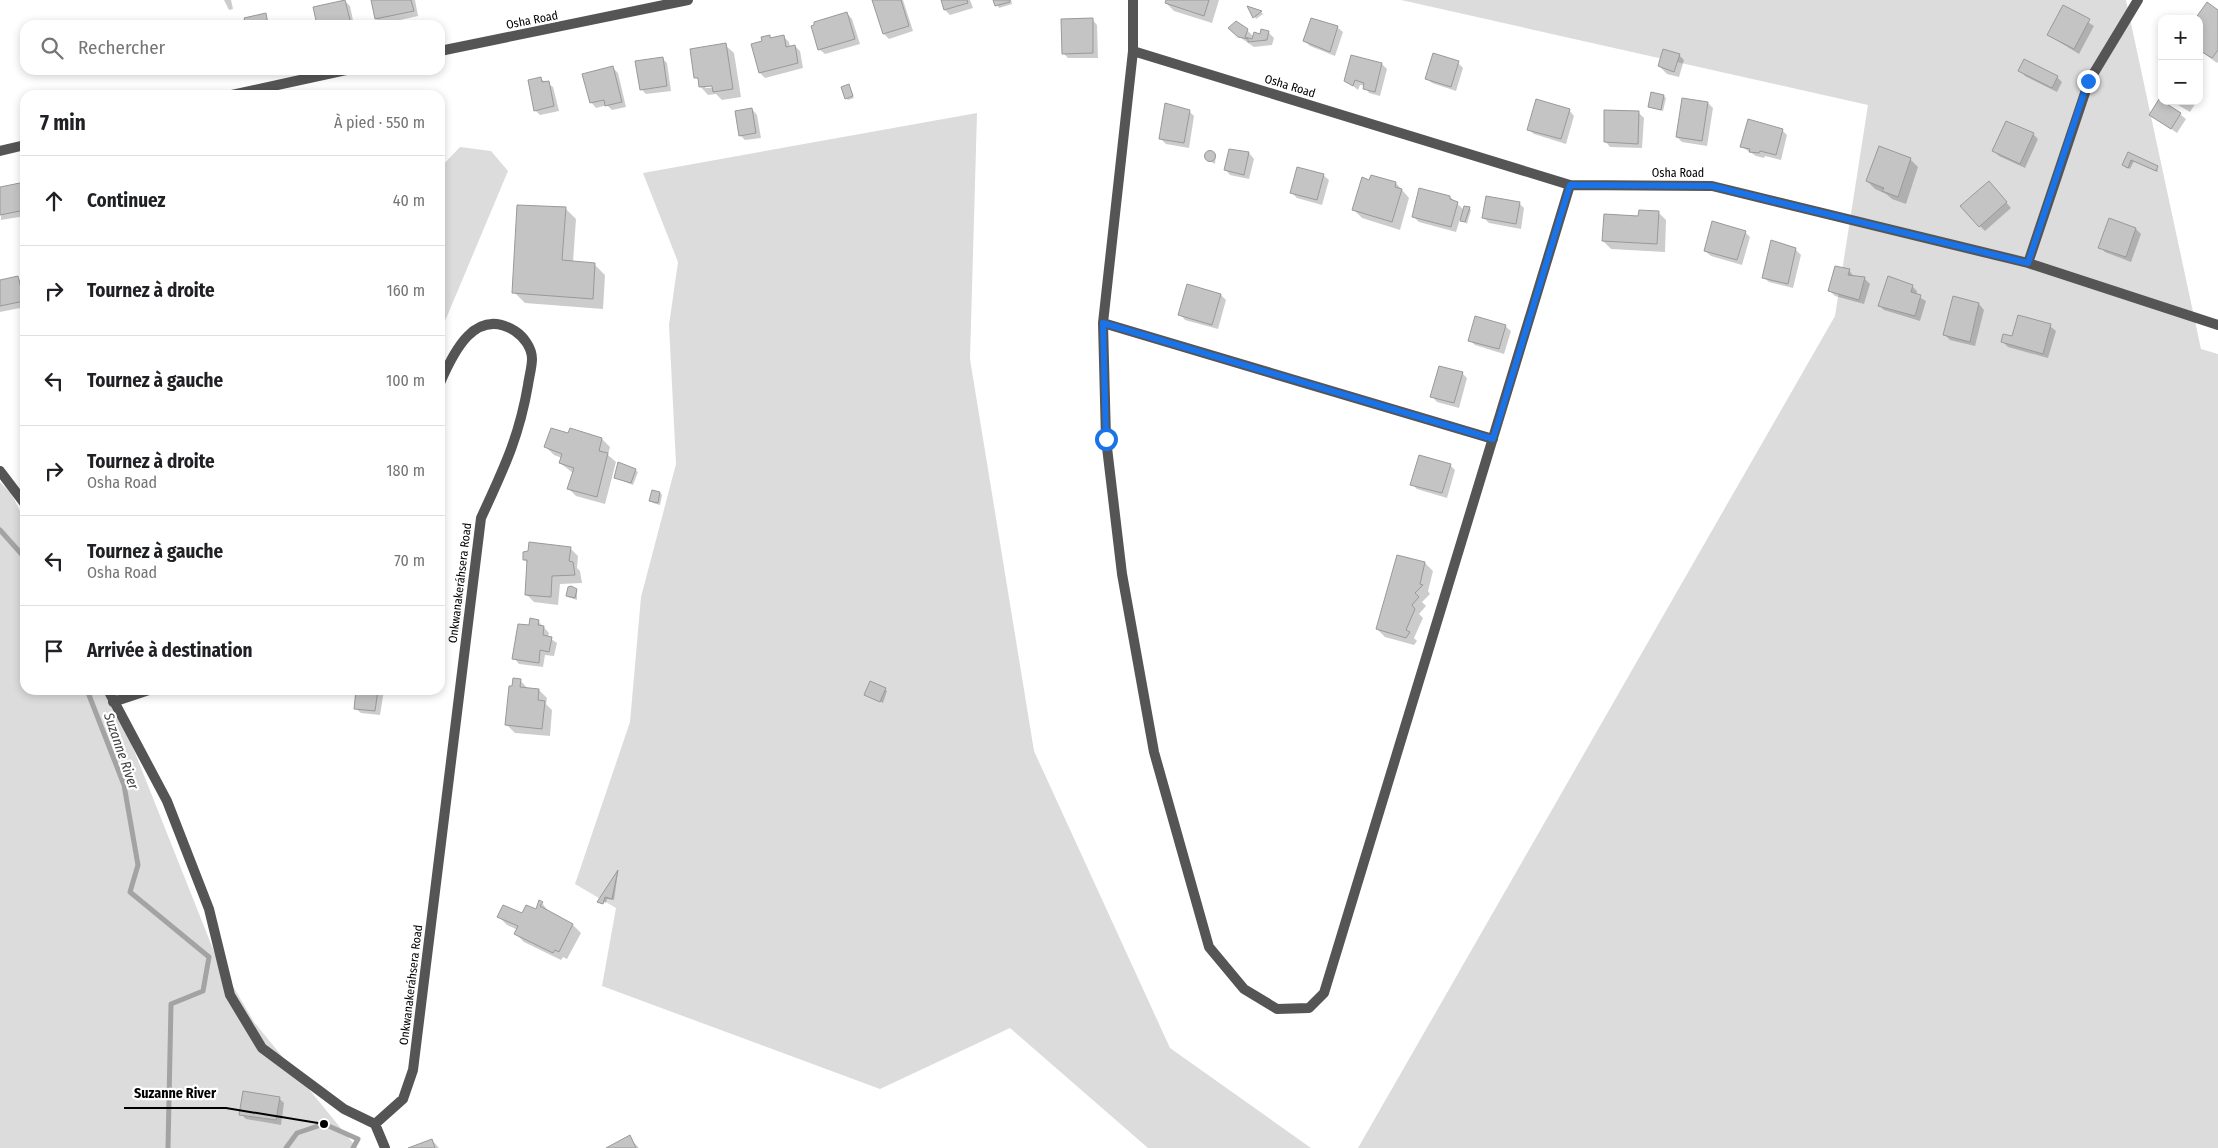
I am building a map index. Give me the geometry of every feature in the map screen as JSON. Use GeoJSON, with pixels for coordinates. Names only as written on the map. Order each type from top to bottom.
{"type":"FeatureCollection","features":[{"type":"Feature","properties":{"kind":"street","name":"Osha Road"},"geometry":{"type":"LineString","coordinates":[[445,50],[655,4],[688,0]]}},
{"type":"Feature","properties":{"kind":"street"},"geometry":{"type":"LineString","coordinates":[[1133,0],[1133,51],[1103,323],[1106,439],[1122,574],[1154,752],[1209,947],[1244,989],[1277,1009],[1309,1008],[1324,993],[1570,185]]}},
{"type":"Feature","properties":{"kind":"street"},"geometry":{"type":"LineString","coordinates":[[2028,263],[2088,81],[2138,0]]}},
{"type":"Feature","properties":{"kind":"street","name":"Osha Road"},"geometry":{"type":"LineString","coordinates":[[1133,51],[1570,185],[1712,186],[2028,263],[2218,325]]}},
{"type":"Feature","properties":{"kind":"street"},"geometry":{"type":"LineString","coordinates":[[255,90],[323,75]]}},
{"type":"Feature","properties":{"kind":"street"},"geometry":{"type":"LineString","coordinates":[[0,151],[20,146]]}},
{"type":"Feature","properties":{"kind":"street","name":"Onkwanakeráhsera Road"},"geometry":{"type":"LineString","coordinates":[[375,1124],[403,1099],[413,1070],[481,518],[512,451],[522,419],[532,359],[527,342],[516,332],[502,324],[492,323],[477,328],[451,357],[445,371]]}},
{"type":"Feature","properties":{"kind":"street"},"geometry":{"type":"LineString","coordinates":[[1103,323],[1493,439]]}},
{"type":"Feature","properties":{"kind":"street"},"geometry":{"type":"LineString","coordinates":[[0,471],[20,497]]}},
{"type":"Feature","properties":{"kind":"street"},"geometry":{"type":"LineString","coordinates":[[110,695],[167,801],[208,909],[230,995],[262,1048],[344,1109],[375,1124],[385,1148]]}},
{"type":"Feature","properties":{"kind":"street"},"geometry":{"type":"LineString","coordinates":[[112,702],[134,695]]}},
{"type":"Feature","properties":{"kind":"shaded area"},"geometry":{"type":"Polygon","coordinates":[[[1401,0],[2126,0],[2201,349],[2218,354],[2218,1148],[1358,1148],[1835,316],[1868,105],[1401,0]]]}},
{"type":"Feature","properties":{"kind":"shaded area"},"geometry":{"type":"Polygon","coordinates":[[[977,113],[970,359],[1034,751],[1170,1048],[1311,1148],[1148,1148],[1010,1028],[880,1089],[602,986],[616,908],[575,884],[630,722],[641,597],[676,464],[669,325],[678,262],[643,173],[977,113]]]}},
{"type":"Feature","properties":{"kind":"shaded area"},"geometry":{"type":"Polygon","coordinates":[[[460,147],[491,151],[508,171],[445,321],[445,163],[460,147]]]}},
{"type":"Feature","properties":{"kind":"shaded area"},"geometry":{"type":"Polygon","coordinates":[[[0,482],[11,493],[20,511],[20,695],[112,695],[217,959],[254,1022],[357,1148],[0,1148],[0,482]]]}},
{"type":"Feature","properties":{"kind":"building"},"geometry":{"type":"Polygon","coordinates":[[[345,0],[350,20],[316,20],[313,7],[345,0]]]}},
{"type":"Feature","properties":{"kind":"building"},"geometry":{"type":"Polygon","coordinates":[[[371,0],[411,0],[414,11],[375,19],[371,0]]]}},
{"type":"Feature","properties":{"kind":"building"},"geometry":{"type":"Polygon","coordinates":[[[872,0],[901,0],[909,26],[883,34],[872,0]]]}},
{"type":"Feature","properties":{"kind":"building"},"geometry":{"type":"Polygon","coordinates":[[[941,0],[967,0],[968,3],[944,10],[941,0]]]}},
{"type":"Feature","properties":{"kind":"building"},"geometry":{"type":"Polygon","coordinates":[[[993,0],[1010,0],[1010,2],[995,6],[993,0]]]}},
{"type":"Feature","properties":{"kind":"building"},"geometry":{"type":"Polygon","coordinates":[[[1166,0],[1209,0],[1204,16],[1165,3],[1166,0]]]}},
{"type":"Feature","properties":{"kind":"building"},"geometry":{"type":"Polygon","coordinates":[[[2207,2],[2218,10],[2218,50],[2212,58],[2203,52],[2203,15],[2198,15],[2207,2]]]}},
{"type":"Feature","properties":{"kind":"building"},"geometry":{"type":"Polygon","coordinates":[[[2063,5],[2090,19],[2074,49],[2047,35],[2063,5]]]}},
{"type":"Feature","properties":{"kind":"building"},"geometry":{"type":"Polygon","coordinates":[[[1247,6],[1262,11],[1253,18],[1247,6]]]}},
{"type":"Feature","properties":{"kind":"building"},"geometry":{"type":"Polygon","coordinates":[[[847,12],[855,39],[818,50],[811,26],[814,25],[814,22],[847,12]]]}},
{"type":"Feature","properties":{"kind":"building"},"geometry":{"type":"Polygon","coordinates":[[[266,13],[267,20],[245,20],[244,18],[266,13]]]}},
{"type":"Feature","properties":{"kind":"building"},"geometry":{"type":"Polygon","coordinates":[[[1093,18],[1093,53],[1062,54],[1061,19],[1093,18]]]}},
{"type":"Feature","properties":{"kind":"building"},"geometry":{"type":"Polygon","coordinates":[[[1311,18],[1338,26],[1330,52],[1303,41],[1311,18]]]}},
{"type":"Feature","properties":{"kind":"building"},"geometry":{"type":"Polygon","coordinates":[[[1236,21],[1248,29],[1245,37],[1252,39],[1254,32],[1260,34],[1261,29],[1269,31],[1267,40],[1248,42],[1248,39],[1238,37],[1228,28],[1236,21]]]}},
{"type":"Feature","properties":{"kind":"building"},"geometry":{"type":"Polygon","coordinates":[[[770,35],[770,38],[784,35],[786,47],[795,45],[798,63],[759,73],[751,44],[762,41],[761,37],[770,35]]]}},
{"type":"Feature","properties":{"kind":"building"},"geometry":{"type":"Polygon","coordinates":[[[726,43],[733,89],[713,92],[712,86],[699,87],[698,78],[694,78],[690,49],[726,43]]]}},
{"type":"Feature","properties":{"kind":"building"},"geometry":{"type":"Polygon","coordinates":[[[1663,49],[1680,54],[1674,72],[1658,66],[1663,49]]]}},
{"type":"Feature","properties":{"kind":"building"},"geometry":{"type":"Polygon","coordinates":[[[1433,53],[1459,61],[1451,87],[1425,79],[1433,53]]]}},
{"type":"Feature","properties":{"kind":"building"},"geometry":{"type":"Polygon","coordinates":[[[1351,55],[1382,63],[1375,92],[1363,89],[1364,83],[1355,80],[1353,86],[1344,81],[1351,55]]]}},
{"type":"Feature","properties":{"kind":"building"},"geometry":{"type":"Polygon","coordinates":[[[663,57],[667,86],[640,90],[635,61],[663,57]]]}},
{"type":"Feature","properties":{"kind":"building"},"geometry":{"type":"Polygon","coordinates":[[[2024,59],[2058,76],[2052,88],[2018,71],[2024,59]]]}},
{"type":"Feature","properties":{"kind":"building"},"geometry":{"type":"Polygon","coordinates":[[[613,66],[622,102],[605,106],[604,100],[590,103],[582,74],[613,66]]]}},
{"type":"Feature","properties":{"kind":"building"},"geometry":{"type":"Polygon","coordinates":[[[541,77],[542,82],[549,81],[554,106],[534,111],[528,80],[541,77]]]}},
{"type":"Feature","properties":{"kind":"building"},"geometry":{"type":"Polygon","coordinates":[[[849,84],[853,96],[845,99],[841,87],[849,84]]]}},
{"type":"Feature","properties":{"kind":"building"},"geometry":{"type":"Polygon","coordinates":[[[1651,92],[1664,95],[1661,110],[1648,107],[1651,92]]]}},
{"type":"Feature","properties":{"kind":"building"},"geometry":{"type":"Polygon","coordinates":[[[1682,98],[1708,102],[1702,141],[1676,137],[1682,98]]]}},
{"type":"Feature","properties":{"kind":"building"},"geometry":{"type":"Polygon","coordinates":[[[1536,99],[1570,109],[1561,139],[1527,130],[1536,99]]]}},
{"type":"Feature","properties":{"kind":"building"},"geometry":{"type":"Polygon","coordinates":[[[2158,101],[2158,105],[2168,105],[2181,113],[2171,129],[2149,115],[2158,101]]]}},
{"type":"Feature","properties":{"kind":"building"},"geometry":{"type":"Polygon","coordinates":[[[1165,103],[1190,110],[1184,143],[1159,139],[1165,103]]]}},
{"type":"Feature","properties":{"kind":"building"},"geometry":{"type":"Polygon","coordinates":[[[752,108],[756,133],[739,136],[735,111],[752,108]]]}},
{"type":"Feature","properties":{"kind":"building"},"geometry":{"type":"Polygon","coordinates":[[[1604,110],[1639,111],[1638,144],[1604,142],[1604,110]]]}},
{"type":"Feature","properties":{"kind":"building"},"geometry":{"type":"Polygon","coordinates":[[[1748,119],[1783,129],[1776,155],[1760,151],[1759,153],[1749,152],[1750,149],[1740,147],[1748,119]]]}},
{"type":"Feature","properties":{"kind":"building"},"geometry":{"type":"Polygon","coordinates":[[[2006,121],[2034,133],[2020,164],[1992,151],[2006,121]]]}},
{"type":"Feature","properties":{"kind":"building"},"geometry":{"type":"Polygon","coordinates":[[[1879,146],[1911,158],[1898,197],[1882,191],[1884,188],[1866,181],[1879,146]]]}},
{"type":"Feature","properties":{"kind":"building"},"geometry":{"type":"Polygon","coordinates":[[[1229,149],[1249,152],[1244,175],[1224,170],[1229,149]]]}},
{"type":"Feature","properties":{"kind":"building"},"geometry":{"type":"Polygon","coordinates":[[[1210,150],[1216,156],[1210,162],[1204,156],[1210,150]]]}},
{"type":"Feature","properties":{"kind":"building"},"geometry":{"type":"Polygon","coordinates":[[[2128,152],[2158,166],[2156,171],[2131,160],[2128,168],[2122,165],[2128,152]]]}},
{"type":"Feature","properties":{"kind":"building"},"geometry":{"type":"Polygon","coordinates":[[[1297,167],[1324,174],[1317,200],[1290,193],[1297,167]]]}},
{"type":"Feature","properties":{"kind":"building"},"geometry":{"type":"Polygon","coordinates":[[[1371,175],[1396,182],[1395,187],[1402,189],[1392,222],[1352,210],[1362,177],[1369,180],[1371,175]]]}},
{"type":"Feature","properties":{"kind":"building"},"geometry":{"type":"Polygon","coordinates":[[[1989,181],[2007,202],[1979,227],[1960,206],[1989,181]]]}},
{"type":"Feature","properties":{"kind":"building"},"geometry":{"type":"Polygon","coordinates":[[[20,183],[20,211],[0,215],[0,187],[20,183]]]}},
{"type":"Feature","properties":{"kind":"building"},"geometry":{"type":"Polygon","coordinates":[[[1419,188],[1450,196],[1450,199],[1458,202],[1451,227],[1412,217],[1419,188]]]}},
{"type":"Feature","properties":{"kind":"building"},"geometry":{"type":"Polygon","coordinates":[[[1486,196],[1520,202],[1516,224],[1482,218],[1486,196]]]}},
{"type":"Feature","properties":{"kind":"building"},"geometry":{"type":"Polygon","coordinates":[[[517,205],[566,207],[562,260],[595,263],[593,299],[512,293],[517,205]]]}},
{"type":"Feature","properties":{"kind":"building"},"geometry":{"type":"Polygon","coordinates":[[[1464,206],[1470,207],[1465,222],[1460,221],[1464,206]]]}},
{"type":"Feature","properties":{"kind":"building"},"geometry":{"type":"Polygon","coordinates":[[[1639,210],[1659,211],[1657,244],[1602,241],[1604,214],[1638,216],[1639,210]]]}},
{"type":"Feature","properties":{"kind":"building"},"geometry":{"type":"Polygon","coordinates":[[[2109,218],[2136,228],[2126,257],[2098,248],[2109,218]]]}},
{"type":"Feature","properties":{"kind":"building"},"geometry":{"type":"Polygon","coordinates":[[[1712,221],[1746,231],[1737,260],[1704,251],[1712,221]]]}},
{"type":"Feature","properties":{"kind":"building"},"geometry":{"type":"Polygon","coordinates":[[[1771,240],[1796,248],[1788,284],[1762,278],[1771,240]]]}},
{"type":"Feature","properties":{"kind":"building"},"geometry":{"type":"Polygon","coordinates":[[[1835,266],[1850,269],[1848,275],[1865,277],[1859,300],[1828,291],[1835,266]]]}},
{"type":"Feature","properties":{"kind":"building"},"geometry":{"type":"Polygon","coordinates":[[[18,276],[20,302],[0,306],[0,280],[18,276]]]}},
{"type":"Feature","properties":{"kind":"building"},"geometry":{"type":"Polygon","coordinates":[[[1888,276],[1913,285],[1911,292],[1921,295],[1915,316],[1878,306],[1888,276]]]}},
{"type":"Feature","properties":{"kind":"building"},"geometry":{"type":"Polygon","coordinates":[[[1187,284],[1221,294],[1212,325],[1178,315],[1187,284]]]}},
{"type":"Feature","properties":{"kind":"building"},"geometry":{"type":"Polygon","coordinates":[[[1953,296],[1979,303],[1970,342],[1943,335],[1953,296]]]}},
{"type":"Feature","properties":{"kind":"building"},"geometry":{"type":"Polygon","coordinates":[[[2018,315],[2051,324],[2043,354],[2001,342],[2003,334],[2012,336],[2018,315]]]}},
{"type":"Feature","properties":{"kind":"building"},"geometry":{"type":"Polygon","coordinates":[[[1475,316],[1506,325],[1499,349],[1468,341],[1475,316]]]}},
{"type":"Feature","properties":{"kind":"building"},"geometry":{"type":"Polygon","coordinates":[[[1439,366],[1463,372],[1454,403],[1430,397],[1439,366]]]}},
{"type":"Feature","properties":{"kind":"building"},"geometry":{"type":"Polygon","coordinates":[[[551,428],[568,433],[570,428],[602,438],[599,451],[608,453],[597,497],[567,489],[574,468],[559,463],[562,454],[544,447],[551,428]]]}},
{"type":"Feature","properties":{"kind":"building"},"geometry":{"type":"Polygon","coordinates":[[[1419,455],[1451,464],[1442,493],[1410,485],[1419,455]]]}},
{"type":"Feature","properties":{"kind":"building"},"geometry":{"type":"Polygon","coordinates":[[[618,462],[636,469],[631,483],[614,478],[618,462]]]}},
{"type":"Feature","properties":{"kind":"building"},"geometry":{"type":"Polygon","coordinates":[[[652,490],[660,492],[658,503],[649,501],[652,490]]]}},
{"type":"Feature","properties":{"kind":"building"},"geometry":{"type":"Polygon","coordinates":[[[529,542],[571,547],[569,561],[573,562],[575,575],[552,576],[551,597],[525,595],[527,560],[523,560],[523,552],[528,551],[529,542]]]}},
{"type":"Feature","properties":{"kind":"building"},"geometry":{"type":"Polygon","coordinates":[[[1397,555],[1425,562],[1420,584],[1423,585],[1415,593],[1419,597],[1412,605],[1415,609],[1406,630],[1410,632],[1406,638],[1376,629],[1397,555]]]}},
{"type":"Feature","properties":{"kind":"building"},"geometry":{"type":"Polygon","coordinates":[[[571,586],[577,589],[575,598],[566,596],[568,587],[571,586]]]}},
{"type":"Feature","properties":{"kind":"building"},"geometry":{"type":"Polygon","coordinates":[[[530,618],[539,620],[538,625],[544,626],[543,635],[552,637],[549,652],[540,650],[539,663],[512,659],[518,624],[529,625],[530,618]]]}},
{"type":"Feature","properties":{"kind":"building"},"geometry":{"type":"Polygon","coordinates":[[[513,678],[521,679],[520,687],[539,689],[538,700],[545,701],[542,729],[505,725],[509,686],[512,686],[513,678]]]}},
{"type":"Feature","properties":{"kind":"building"},"geometry":{"type":"Polygon","coordinates":[[[870,681],[886,688],[880,702],[864,695],[870,681]]]}},
{"type":"Feature","properties":{"kind":"building"},"geometry":{"type":"Polygon","coordinates":[[[355,695],[377,695],[375,711],[354,709],[355,695]]]}},
{"type":"Feature","properties":{"kind":"building"},"geometry":{"type":"Polygon","coordinates":[[[618,870],[612,899],[605,897],[603,904],[597,902],[618,870]]]}},
{"type":"Feature","properties":{"kind":"building"},"geometry":{"type":"Polygon","coordinates":[[[539,900],[543,902],[540,906],[573,924],[559,952],[555,950],[553,953],[514,934],[518,926],[497,917],[503,905],[522,913],[526,905],[536,909],[539,900]]]}},
{"type":"Feature","properties":{"kind":"building"},"geometry":{"type":"Polygon","coordinates":[[[243,1091],[280,1097],[276,1120],[239,1115],[243,1091]]]}},
{"type":"Feature","properties":{"kind":"building"},"geometry":{"type":"Polygon","coordinates":[[[630,1135],[636,1148],[606,1148],[630,1135]]]}},
{"type":"Feature","properties":{"kind":"building"},"geometry":{"type":"Polygon","coordinates":[[[432,1139],[435,1148],[408,1148],[432,1139]]]}},
{"type":"Feature","properties":{"kind":"waterway","name":"Suzanne River"},"geometry":{"type":"LineString","coordinates":[[0,530],[20,552]]}},
{"type":"Feature","properties":{"kind":"waterway","name":"Suzanne River"},"geometry":{"type":"LineString","coordinates":[[89,695],[124,785],[138,865],[130,892],[209,957],[203,991],[171,1004],[168,1148]]}},
{"type":"Feature","properties":{"kind":"waterway","name":"Suzanne River"},"geometry":{"type":"LineString","coordinates":[[286,1148],[297,1133],[324,1124],[358,1139],[353,1148]]}},
{"type":"Feature","properties":{"kind":"place","name":"Suzanne River"},"geometry":{"type":"Point","coordinates":[324,1124]}},
{"type":"Feature","properties":{"kind":"route"},"geometry":{"type":"LineString","coordinates":[[1106,439],[1103,323],[1493,439],[1570,185],[1712,186],[2028,263],[2088,81]]}}]}
